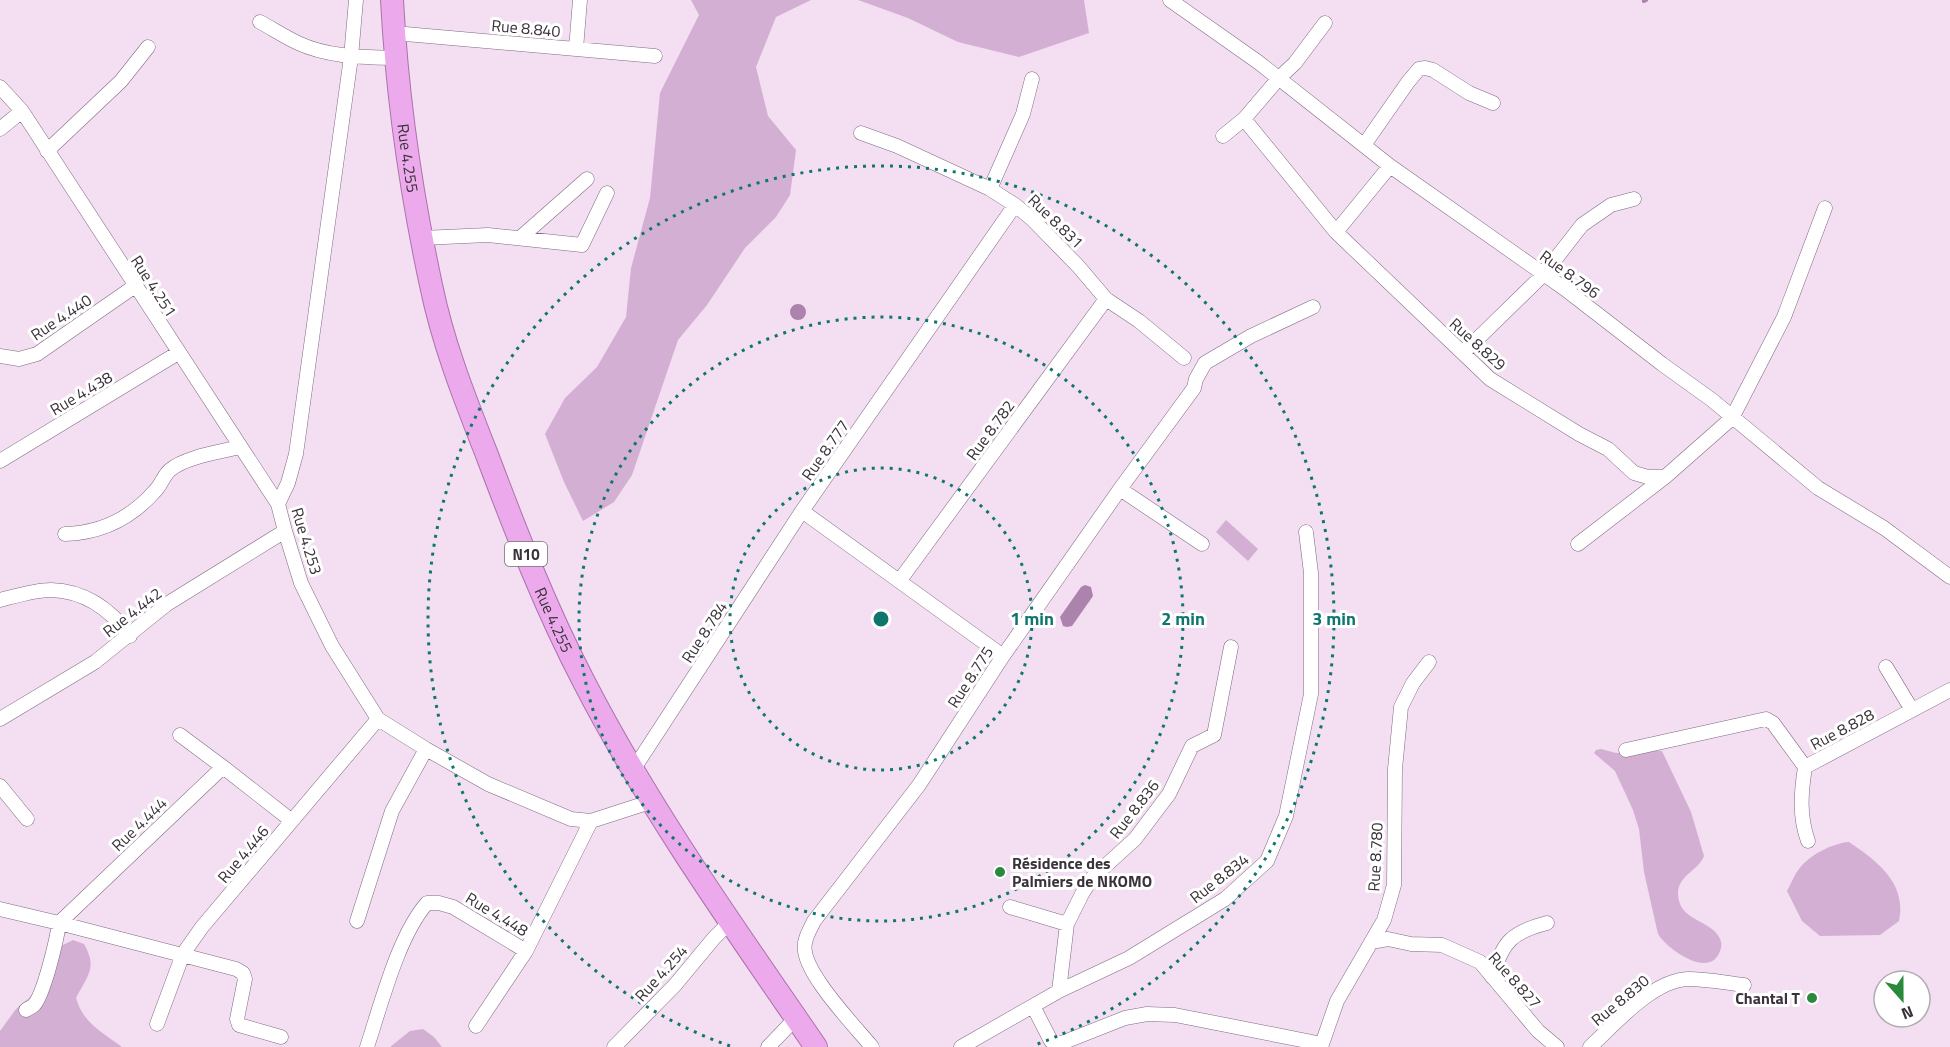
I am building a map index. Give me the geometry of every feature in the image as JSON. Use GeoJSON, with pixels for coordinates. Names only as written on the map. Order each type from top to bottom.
{"type":"FeatureCollection","features":[{"type":"Feature","properties":{"kind":"highway","name":"Rue 4.255"},"geometry":{"type":"LineString","coordinates":[[392,0],[396,58],[408,154],[431,287],[454,370],[539,586],[584,682],[633,770],[816,1047]]}},
{"type":"Feature","properties":{"kind":"street","name":"Rue 4.253"},"geometry":{"type":"LineString","coordinates":[[356,0],[351,57],[296,454],[288,483],[278,504],[301,583],[332,646],[378,719],[426,749],[488,784],[571,819],[591,821],[653,801]]}},
{"type":"Feature","properties":{"kind":"street"},"geometry":{"type":"LineString","coordinates":[[576,49],[580,0]]}},
{"type":"Feature","properties":{"kind":"street","name":"Rue 8.796"},"geometry":{"type":"LineString","coordinates":[[1170,0],[1279,78],[1390,166],[1565,289],[1662,364],[1712,399],[1818,488],[1884,528],[1950,577]]}},
{"type":"Feature","properties":{"kind":"street"},"geometry":{"type":"LineString","coordinates":[[260,22],[298,43],[320,51],[351,57],[396,58]]}},
{"type":"Feature","properties":{"kind":"street"},"geometry":{"type":"LineString","coordinates":[[1223,136],[1244,119],[1295,63],[1325,22]]}},
{"type":"Feature","properties":{"kind":"street","name":"Rue 8.840"},"geometry":{"type":"LineString","coordinates":[[394,33],[655,56]]}},
{"type":"Feature","properties":{"kind":"street"},"geometry":{"type":"LineString","coordinates":[[47,151],[121,81],[148,47]]}},
{"type":"Feature","properties":{"kind":"street"},"geometry":{"type":"LineString","coordinates":[[1364,145],[1419,69],[1433,70],[1469,93],[1493,103]]}},
{"type":"Feature","properties":{"kind":"street"},"geometry":{"type":"LineString","coordinates":[[990,189],[1023,114],[1032,80]]}},
{"type":"Feature","properties":{"kind":"street","name":"Rue 4.251"},"geometry":{"type":"LineString","coordinates":[[0,87],[22,111],[278,504]]}},
{"type":"Feature","properties":{"kind":"street"},"geometry":{"type":"LineString","coordinates":[[0,129],[22,111]]}},
{"type":"Feature","properties":{"kind":"street","name":"Rue 8.829"},"geometry":{"type":"LineString","coordinates":[[1244,119],[1336,232],[1462,353],[1501,386],[1608,449],[1634,473],[1648,477],[1665,477]]}},
{"type":"Feature","properties":{"kind":"street","name":"Rue 8.831"},"geometry":{"type":"LineString","coordinates":[[861,133],[897,146],[990,189],[1015,205],[1053,239],[1106,299],[1139,321],[1184,358]]}},
{"type":"Feature","properties":{"kind":"street"},"geometry":{"type":"LineString","coordinates":[[1336,232],[1390,166]]}},
{"type":"Feature","properties":{"kind":"street"},"geometry":{"type":"LineString","coordinates":[[520,238],[587,179]]}},
{"type":"Feature","properties":{"kind":"street"},"geometry":{"type":"LineString","coordinates":[[422,238],[488,235],[582,245],[607,193]]}},
{"type":"Feature","properties":{"kind":"street"},"geometry":{"type":"LineString","coordinates":[[1462,353],[1543,275],[1582,225],[1611,205],[1634,199]]}},
{"type":"Feature","properties":{"kind":"street","name":"Rue 8.777"},"geometry":{"type":"LineString","coordinates":[[802,511],[1015,205]]}},
{"type":"Feature","properties":{"kind":"street"},"geometry":{"type":"LineString","coordinates":[[1578,544],[1665,477],[1732,417],[1784,316],[1826,208]]}},
{"type":"Feature","properties":{"kind":"street","name":"Rue 4.440"},"geometry":{"type":"LineString","coordinates":[[0,356],[19,359],[37,354],[135,286]]}},
{"type":"Feature","properties":{"kind":"street","name":"Rue 8.782"},"geometry":{"type":"LineString","coordinates":[[900,580],[1106,299]]}},
{"type":"Feature","properties":{"kind":"street","name":"Rue 8.775"},"geometry":{"type":"LineString","coordinates":[[872,1047],[814,976],[807,960],[804,944],[814,921],[919,785],[1003,656],[1194,388],[1205,363],[1251,336],[1313,307]]}},
{"type":"Feature","properties":{"kind":"street","name":"Rue 4.438"},"geometry":{"type":"LineString","coordinates":[[0,461],[178,352]]}},
{"type":"Feature","properties":{"kind":"street"},"geometry":{"type":"LineString","coordinates":[[65,534],[82,534],[112,525],[148,499],[157,490],[169,470],[179,464],[240,447]]}},
{"type":"Feature","properties":{"kind":"street"},"geometry":{"type":"LineString","coordinates":[[1120,489],[1202,543]]}},
{"type":"Feature","properties":{"kind":"street"},"geometry":{"type":"LineString","coordinates":[[802,511],[1003,656]]}},
{"type":"Feature","properties":{"kind":"street","name":"Rue 8.784"},"geometry":{"type":"LineString","coordinates":[[633,770],[802,511]]}},
{"type":"Feature","properties":{"kind":"street","name":"Rue 4.442"},"geometry":{"type":"LineString","coordinates":[[0,719],[94,662],[130,636],[167,604],[285,531]]}},
{"type":"Feature","properties":{"kind":"street","name":"Rue 8.834"},"geometry":{"type":"LineString","coordinates":[[961,1047],[1059,991],[1129,958],[1224,899],[1267,861],[1286,816],[1311,694],[1311,573],[1306,532]]}},
{"type":"Feature","properties":{"kind":"street"},"geometry":{"type":"LineString","coordinates":[[0,600],[51,590],[80,596],[102,606],[118,619],[130,636]]}},
{"type":"Feature","properties":{"kind":"street","name":"Rue 8.836"},"geometry":{"type":"LineString","coordinates":[[1059,991],[1067,924],[1092,878],[1135,839],[1169,794],[1192,746],[1214,735],[1231,647]]}},
{"type":"Feature","properties":{"kind":"street","name":"Rue 8.780"},"geometry":{"type":"LineString","coordinates":[[1321,1046],[1337,1001],[1384,920],[1394,885],[1395,768],[1401,707],[1413,683],[1429,662]]}},
{"type":"Feature","properties":{"kind":"street"},"geometry":{"type":"LineString","coordinates":[[1886,667],[1912,710]]}},
{"type":"Feature","properties":{"kind":"street","name":"Rue 8.828"},"geometry":{"type":"LineString","coordinates":[[1626,750],[1766,719],[1773,723],[1805,767],[1912,710],[1948,694]]}},
{"type":"Feature","properties":{"kind":"street","name":"Rue 4.446"},"geometry":{"type":"LineString","coordinates":[[157,1024],[183,954],[202,927],[378,719]]}},
{"type":"Feature","properties":{"kind":"street"},"geometry":{"type":"LineString","coordinates":[[180,735],[292,821]]}},
{"type":"Feature","properties":{"kind":"street"},"geometry":{"type":"LineString","coordinates":[[357,921],[392,811],[426,749]]}},
{"type":"Feature","properties":{"kind":"street","name":"Rue 4.444"},"geometry":{"type":"LineString","coordinates":[[59,923],[223,767]]}},
{"type":"Feature","properties":{"kind":"street"},"geometry":{"type":"LineString","coordinates":[[1805,767],[1801,812],[1808,841]]}},
{"type":"Feature","properties":{"kind":"street"},"geometry":{"type":"LineString","coordinates":[[0,786],[27,819]]}},
{"type":"Feature","properties":{"kind":"street","name":"Rue 4.448"},"geometry":{"type":"LineString","coordinates":[[367,1047],[404,940],[419,912],[427,903],[439,903],[453,907],[526,951],[591,821]]}},
{"type":"Feature","properties":{"kind":"street"},"geometry":{"type":"LineString","coordinates":[[1010,907],[1067,924]]}},
{"type":"Feature","properties":{"kind":"street"},"geometry":{"type":"LineString","coordinates":[[0,909],[236,969],[243,973],[245,979],[237,1019],[239,1025],[281,1037]]}},
{"type":"Feature","properties":{"kind":"street","name":"Rue 4.254"},"geometry":{"type":"LineString","coordinates":[[614,1047],[675,985],[731,921]]}},
{"type":"Feature","properties":{"kind":"street"},"geometry":{"type":"LineString","coordinates":[[26,1010],[35,1004],[42,987],[57,938],[59,923]]}},
{"type":"Feature","properties":{"kind":"street"},"geometry":{"type":"LineString","coordinates":[[1492,977],[1512,936],[1524,929],[1547,923]]}},
{"type":"Feature","properties":{"kind":"street","name":"Rue 8.827"},"geometry":{"type":"LineString","coordinates":[[1371,942],[1388,939],[1411,944],[1442,945],[1480,962],[1538,1031],[1557,1047]]}},
{"type":"Feature","properties":{"kind":"street"},"geometry":{"type":"LineString","coordinates":[[476,1026],[526,951]]}},
{"type":"Feature","properties":{"kind":"street","name":"Rue 8.830"},"geometry":{"type":"LineString","coordinates":[[1590,1047],[1638,1003],[1666,984],[1687,979],[1744,985]]}},
{"type":"Feature","properties":{"kind":"street"},"geometry":{"type":"LineString","coordinates":[[1033,1006],[1054,1044],[1125,1018],[1147,1014],[1175,1015],[1321,1046]]}},
{"type":"Feature","properties":{"kind":"street"},"geometry":{"type":"LineString","coordinates":[[768,1047],[796,1018]]}},
{"type":"Feature","properties":{"kind":"shaded area"},"geometry":{"type":"Polygon","coordinates":[[[691,0],[811,0],[776,17],[756,67],[768,116],[796,150],[790,195],[776,217],[745,248],[707,305],[678,340],[632,475],[614,502],[583,521],[564,482],[545,434],[565,398],[597,367],[626,317],[631,268],[650,198],[660,93],[699,15],[691,0]]]}},
{"type":"Feature","properties":{"kind":"shaded area"},"geometry":{"type":"Polygon","coordinates":[[[858,0],[1084,0],[1089,33],[1019,57],[958,42],[908,18],[858,0]]]}},
{"type":"Feature","properties":{"kind":"shaded area"},"geometry":{"type":"Polygon","coordinates":[[[798,304],[804,306],[806,312],[804,318],[798,320],[792,318],[790,312],[792,306],[798,304]]]}},
{"type":"Feature","properties":{"kind":"shaded area"},"geometry":{"type":"Polygon","coordinates":[[[1226,520],[1258,549],[1248,561],[1216,532],[1226,520]]]}},
{"type":"Feature","properties":{"kind":"shaded area"},"geometry":{"type":"Polygon","coordinates":[[[1085,585],[1091,587],[1093,596],[1072,626],[1063,626],[1060,617],[1081,587],[1085,585]]]}},
{"type":"Feature","properties":{"kind":"shaded area"},"geometry":{"type":"Polygon","coordinates":[[[1601,749],[1616,753],[1642,750],[1662,751],[1691,812],[1704,856],[1679,886],[1679,902],[1688,914],[1708,926],[1719,937],[1721,947],[1715,959],[1707,963],[1689,959],[1670,947],[1658,934],[1644,872],[1639,829],[1615,771],[1594,753],[1601,749]]]}},
{"type":"Feature","properties":{"kind":"shaded area"},"geometry":{"type":"Polygon","coordinates":[[[1849,842],[1888,874],[1898,895],[1899,921],[1880,935],[1820,936],[1802,921],[1787,891],[1797,871],[1809,859],[1829,847],[1849,842]]]}},
{"type":"Feature","properties":{"kind":"shaded area"},"geometry":{"type":"Polygon","coordinates":[[[73,940],[84,944],[91,966],[76,998],[79,1007],[88,1021],[122,1047],[0,1047],[0,1031],[16,1009],[42,987],[61,946],[73,940]]]}},
{"type":"Feature","properties":{"kind":"shaded area"},"geometry":{"type":"Polygon","coordinates":[[[423,1029],[442,1047],[390,1047],[410,1031],[423,1029]]]}},
{"type":"Feature","properties":{"kind":"place","name":"Résidence des Palmiers de NKOMO"},"geometry":{"type":"Point","coordinates":[1000,872]}},
{"type":"Feature","properties":{"kind":"place","name":"Chantal T"},"geometry":{"type":"Point","coordinates":[1812,998]}}]}
